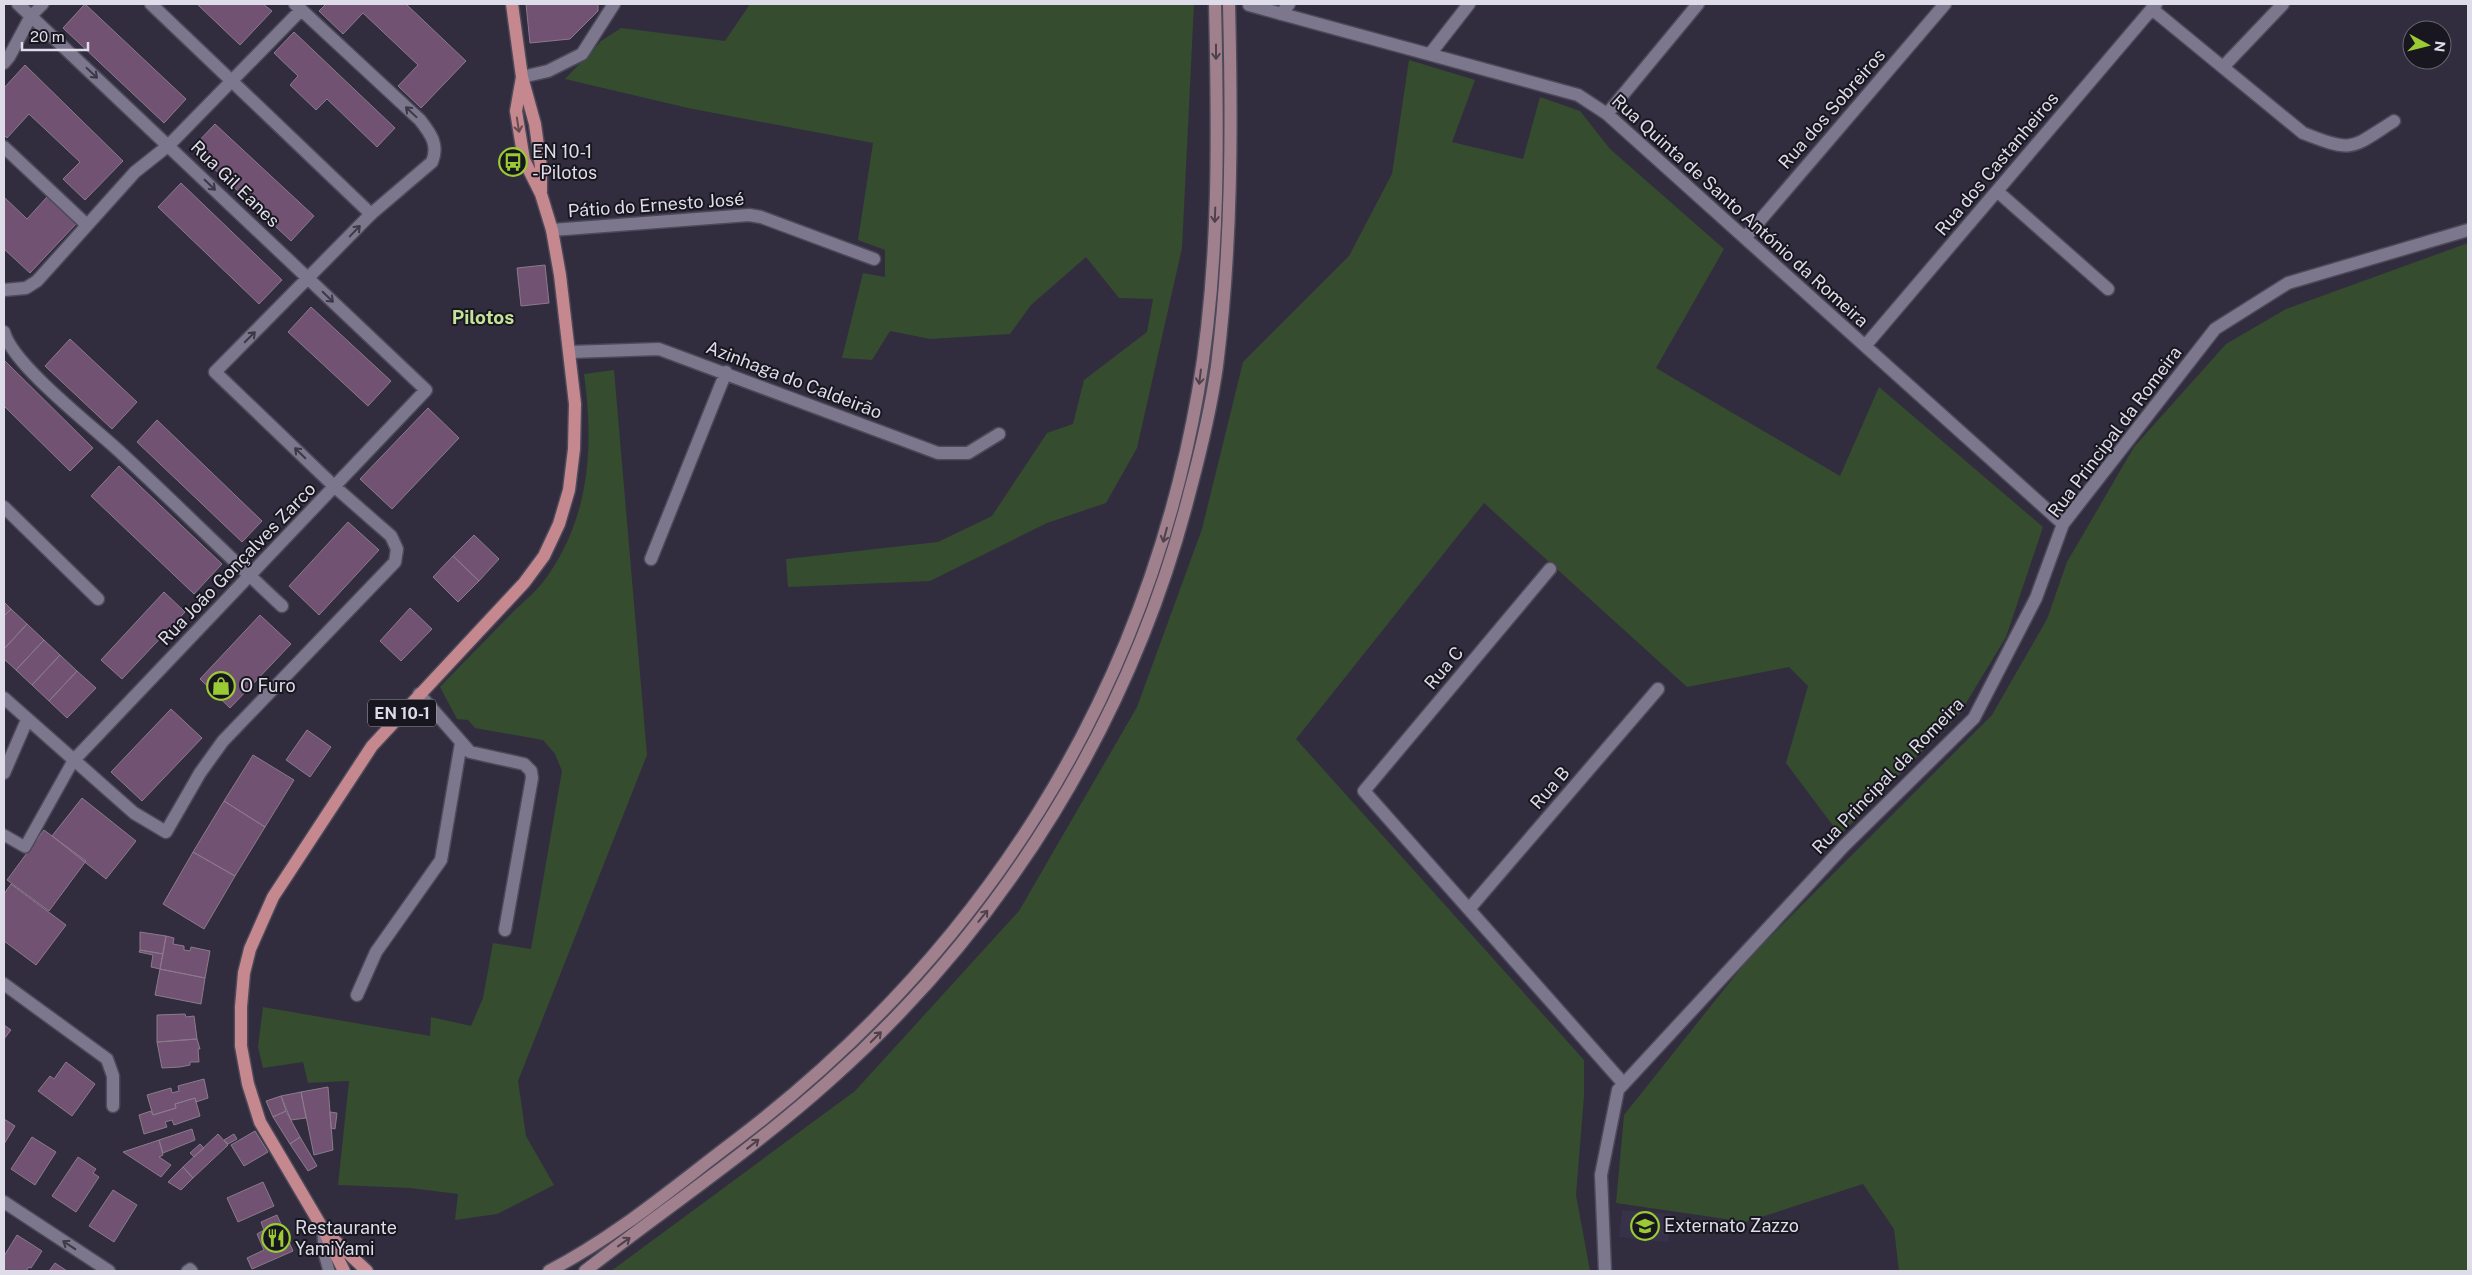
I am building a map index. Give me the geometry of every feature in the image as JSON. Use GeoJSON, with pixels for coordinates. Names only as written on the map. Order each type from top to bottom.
{"type":"FeatureCollection","features":[{"type":"Feature","properties":{"kind":"main road","name":"EN 10-1"},"geometry":{"type":"LineString","coordinates":[[344,1271],[323,1229],[260,1122],[248,1084],[242,1046],[244,972],[250,949],[273,897],[372,746],[524,583],[544,556],[560,524],[569,490],[574,449],[575,404],[560,275],[552,230],[541,194],[541,166],[535,124],[522,77],[512,4]]}},
{"type":"Feature","properties":{"kind":"main road"},"geometry":{"type":"LineString","coordinates":[[549,1271],[584,1253],[644,1210],[775,1110],[851,1042],[926,965],[969,913],[1022,839],[1061,777],[1083,735],[1132,627],[1162,544],[1183,467],[1199,388],[1214,239],[1217,146],[1215,4]]}},
{"type":"Feature","properties":{"kind":"main road"},"geometry":{"type":"LineString","coordinates":[[585,1271],[669,1210],[829,1082],[925,986],[994,902],[1051,821],[1099,736],[1143,640],[1176,547],[1199,458],[1216,368],[1227,253],[1232,162],[1229,4]]}},
{"type":"Feature","properties":{"kind":"main road","name":"EN 10-1"},"geometry":{"type":"LineString","coordinates":[[323,1229],[367,1271]]}},
{"type":"Feature","properties":{"kind":"street","name":"Rua Gil Eanes"},"geometry":{"type":"LineString","coordinates":[[18,4],[426,390]]}},
{"type":"Feature","properties":{"kind":"street"},"geometry":{"type":"LineString","coordinates":[[151,4],[371,214]]}},
{"type":"Feature","properties":{"kind":"street"},"geometry":{"type":"LineString","coordinates":[[522,77],[548,71],[582,54],[614,4]]}},
{"type":"Feature","properties":{"kind":"street"},"geometry":{"type":"LineString","coordinates":[[1281,14],[1289,4]]}},
{"type":"Feature","properties":{"kind":"street"},"geometry":{"type":"LineString","coordinates":[[1430,54],[1468,4]]}},
{"type":"Feature","properties":{"kind":"street"},"geometry":{"type":"LineString","coordinates":[[1607,114],[1698,4]]}},
{"type":"Feature","properties":{"kind":"street","name":"Rua dos Sobreiros"},"geometry":{"type":"LineString","coordinates":[[1745,238],[1945,4]]}},
{"type":"Feature","properties":{"kind":"street"},"geometry":{"type":"LineString","coordinates":[[2223,67],[2283,4]]}},
{"type":"Feature","properties":{"kind":"street","name":"Rua Quinta de Santo António da Romeira"},"geometry":{"type":"LineString","coordinates":[[1249,5],[1578,95],[1607,114],[2063,524]]}},
{"type":"Feature","properties":{"kind":"street"},"geometry":{"type":"LineString","coordinates":[[4,290],[26,288],[37,281],[134,172],[169,145],[231,82],[301,6],[420,120],[435,143],[435,154],[432,162],[371,214],[215,372],[335,487],[391,536],[397,549],[395,562],[223,741],[200,774],[166,832],[134,813],[4,698]]}},
{"type":"Feature","properties":{"kind":"street"},"geometry":{"type":"LineString","coordinates":[[2154,6],[2223,67],[2303,133],[2330,144],[2346,147],[2355,146],[2394,121]]}},
{"type":"Feature","properties":{"kind":"street","name":"Rua dos Castanheiros"},"geometry":{"type":"LineString","coordinates":[[1865,346],[2154,6]]}},
{"type":"Feature","properties":{"kind":"street"},"geometry":{"type":"LineString","coordinates":[[4,62],[31,16]]}},
{"type":"Feature","properties":{"kind":"street"},"geometry":{"type":"LineString","coordinates":[[4,147],[87,225]]}},
{"type":"Feature","properties":{"kind":"street"},"geometry":{"type":"LineString","coordinates":[[1997,191],[2108,289]]}},
{"type":"Feature","properties":{"kind":"street","name":"Pátio do Ernesto José"},"geometry":{"type":"LineString","coordinates":[[552,230],[749,215],[761,217],[874,259]]}},
{"type":"Feature","properties":{"kind":"street","name":"Rua Principal da Romeira"},"geometry":{"type":"LineString","coordinates":[[1605,1271],[1601,1175],[1618,1090],[1844,846],[1974,718],[2036,598],[2063,524],[2215,329],[2288,283],[2468,230]]}},
{"type":"Feature","properties":{"kind":"street"},"geometry":{"type":"LineString","coordinates":[[4,332],[15,352],[42,382],[282,606]]}},
{"type":"Feature","properties":{"kind":"street","name":"Azinhaga do Caldeirão"},"geometry":{"type":"LineString","coordinates":[[570,352],[659,349],[726,372],[938,454],[968,453],[999,434]]}},
{"type":"Feature","properties":{"kind":"street"},"geometry":{"type":"LineString","coordinates":[[651,560],[726,372]]}},
{"type":"Feature","properties":{"kind":"street","name":"Rua João Gonçalves Zarco"},"geometry":{"type":"LineString","coordinates":[[73,761],[426,390]]}},
{"type":"Feature","properties":{"kind":"street"},"geometry":{"type":"LineString","coordinates":[[4,507],[98,599]]}},
{"type":"Feature","properties":{"kind":"street","name":"Rua C"},"geometry":{"type":"LineString","coordinates":[[1469,909],[1364,790],[1550,569]]}},
{"type":"Feature","properties":{"kind":"street","name":"Rua B"},"geometry":{"type":"LineString","coordinates":[[1469,909],[1658,689]]}},
{"type":"Feature","properties":{"kind":"street"},"geometry":{"type":"LineString","coordinates":[[419,694],[461,744],[473,754],[523,764],[531,771],[532,778],[505,930]]}},
{"type":"Feature","properties":{"kind":"street"},"geometry":{"type":"LineString","coordinates":[[4,773],[28,720]]}},
{"type":"Feature","properties":{"kind":"street"},"geometry":{"type":"LineString","coordinates":[[357,995],[376,952],[440,862],[461,744]]}},
{"type":"Feature","properties":{"kind":"street"},"geometry":{"type":"LineString","coordinates":[[1469,909],[1624,1083]]}},
{"type":"Feature","properties":{"kind":"street"},"geometry":{"type":"LineString","coordinates":[[4,984],[107,1059],[113,1076],[113,1106]]}},
{"type":"Feature","properties":{"kind":"street"},"geometry":{"type":"LineString","coordinates":[[4,1202],[109,1271]]}},
{"type":"Feature","properties":{"kind":"lane"},"geometry":{"type":"LineString","coordinates":[[31,16],[43,4]]}},
{"type":"Feature","properties":{"kind":"lane"},"geometry":{"type":"LineString","coordinates":[[4,835],[24,846],[73,761]]}},
{"type":"Feature","properties":{"kind":"lane"},"geometry":{"type":"LineString","coordinates":[[323,1229],[324,1253],[329,1271]]}},
{"type":"Feature","properties":{"kind":"lane"},"geometry":{"type":"LineString","coordinates":[[187,1271],[190,1269],[192,1271]]}},
{"type":"Feature","properties":{"kind":"shaded area","name":"Externato Zazzo"},"geometry":{"type":"Polygon","coordinates":[[[1622,1210],[1671,1214],[1668,1242],[1619,1237],[1622,1210]]]}},
{"type":"Feature","properties":{"kind":"green space"},"geometry":{"type":"Polygon","coordinates":[[[750,4],[1194,4],[1182,248],[1137,448],[1106,503],[1047,523],[930,581],[788,587],[786,559],[938,542],[992,516],[1047,433],[1073,424],[1084,380],[1147,332],[1153,299],[1119,298],[1086,257],[1031,305],[1010,334],[930,339],[890,331],[872,360],[842,358],[863,273],[885,277],[885,250],[858,240],[873,143],[688,108],[565,79],[601,41],[621,28],[725,41],[750,4]]]}},
{"type":"Feature","properties":{"kind":"green space"},"geometry":{"type":"Polygon","coordinates":[[[1409,60],[1475,80],[1452,142],[1523,159],[1540,97],[1580,111],[1610,149],[1724,249],[1656,368],[1840,476],[1879,387],[2043,527],[2006,637],[1960,713],[1840,835],[1786,763],[1808,686],[1789,667],[1687,687],[1484,503],[1296,739],[1584,1060],[1584,1096],[1576,1195],[1590,1271],[611,1271],[855,1091],[1019,911],[1137,707],[1202,529],[1243,362],[1349,256],[1392,174],[1409,60]]]}},
{"type":"Feature","properties":{"kind":"green space"},"geometry":{"type":"Polygon","coordinates":[[[2468,243],[2468,1271],[1899,1271],[1894,1229],[1863,1184],[1746,1222],[1616,1203],[1624,1115],[1749,958],[1992,715],[2047,619],[2067,562],[2134,447],[2226,344],[2286,309],[2468,243]]]}},
{"type":"Feature","properties":{"kind":"green space"},"geometry":{"type":"Polygon","coordinates":[[[614,370],[647,755],[518,1081],[526,1136],[554,1185],[497,1214],[455,1220],[458,1194],[410,1188],[338,1185],[349,1081],[308,1083],[303,1062],[263,1068],[258,1047],[263,1007],[430,1036],[431,1017],[471,1026],[483,998],[493,943],[531,949],[562,771],[555,754],[543,740],[475,728],[468,720],[457,719],[440,687],[538,587],[561,555],[572,531],[580,506],[585,480],[588,428],[584,374],[614,370]]]}},
{"type":"Feature","properties":{"kind":"building"},"geometry":{"type":"Polygon","coordinates":[[[85,4],[186,99],[164,123],[63,28],[85,4]]]}},
{"type":"Feature","properties":{"kind":"building"},"geometry":{"type":"Polygon","coordinates":[[[197,4],[263,4],[272,11],[240,45],[197,4]]]}},
{"type":"Feature","properties":{"kind":"building"},"geometry":{"type":"Polygon","coordinates":[[[326,4],[406,4],[466,61],[421,108],[398,86],[418,65],[363,13],[343,34],[319,11],[326,4]]]}},
{"type":"Feature","properties":{"kind":"building"},"geometry":{"type":"Polygon","coordinates":[[[526,4],[598,4],[598,11],[570,39],[530,43],[526,4]]]}},
{"type":"Feature","properties":{"kind":"building"},"geometry":{"type":"Polygon","coordinates":[[[294,32],[395,128],[377,147],[327,99],[316,110],[290,85],[298,76],[274,53],[294,32]]]}},
{"type":"Feature","properties":{"kind":"building"},"geometry":{"type":"Polygon","coordinates":[[[25,65],[123,161],[85,200],[63,179],[80,162],[29,114],[7,138],[4,135],[4,88],[25,65]]]}},
{"type":"Feature","properties":{"kind":"building"},"geometry":{"type":"Polygon","coordinates":[[[215,124],[314,216],[291,241],[192,148],[215,124]]]}},
{"type":"Feature","properties":{"kind":"building"},"geometry":{"type":"Polygon","coordinates":[[[181,183],[282,280],[259,304],[158,207],[181,183]]]}},
{"type":"Feature","properties":{"kind":"building"},"geometry":{"type":"Polygon","coordinates":[[[4,197],[27,219],[47,197],[76,224],[30,273],[4,249],[4,197]]]}},
{"type":"Feature","properties":{"kind":"building"},"geometry":{"type":"Polygon","coordinates":[[[545,265],[549,303],[521,306],[517,268],[545,265]]]}},
{"type":"Feature","properties":{"kind":"building"},"geometry":{"type":"Polygon","coordinates":[[[311,307],[391,381],[368,406],[288,332],[311,307]]]}},
{"type":"Feature","properties":{"kind":"building"},"geometry":{"type":"Polygon","coordinates":[[[70,339],[137,402],[112,429],[45,366],[70,339]]]}},
{"type":"Feature","properties":{"kind":"building"},"geometry":{"type":"Polygon","coordinates":[[[4,360],[93,448],[70,471],[4,406],[4,360]]]}},
{"type":"Feature","properties":{"kind":"building"},"geometry":{"type":"Polygon","coordinates":[[[428,408],[459,438],[392,509],[360,479],[428,408]]]}},
{"type":"Feature","properties":{"kind":"building"},"geometry":{"type":"Polygon","coordinates":[[[157,420],[262,521],[242,542],[137,442],[157,420]]]}},
{"type":"Feature","properties":{"kind":"building"},"geometry":{"type":"Polygon","coordinates":[[[119,466],[222,564],[194,594],[91,496],[119,466]]]}},
{"type":"Feature","properties":{"kind":"building"},"geometry":{"type":"Polygon","coordinates":[[[348,522],[379,550],[319,615],[289,586],[348,522]]]}},
{"type":"Feature","properties":{"kind":"building"},"geometry":{"type":"Polygon","coordinates":[[[474,535],[499,559],[479,581],[453,556],[474,535]]]}},
{"type":"Feature","properties":{"kind":"building"},"geometry":{"type":"Polygon","coordinates":[[[453,556],[479,581],[458,602],[433,577],[453,556]]]}},
{"type":"Feature","properties":{"kind":"building"},"geometry":{"type":"Polygon","coordinates":[[[164,592],[185,612],[122,679],[101,660],[164,592]]]}},
{"type":"Feature","properties":{"kind":"building"},"geometry":{"type":"Polygon","coordinates":[[[4,602],[11,609],[4,616],[4,602]]]}},
{"type":"Feature","properties":{"kind":"building"},"geometry":{"type":"Polygon","coordinates":[[[410,608],[432,629],[401,661],[380,641],[410,608]]]}},
{"type":"Feature","properties":{"kind":"building"},"geometry":{"type":"Polygon","coordinates":[[[11,609],[27,624],[4,649],[4,616],[11,609]]]}},
{"type":"Feature","properties":{"kind":"building"},"geometry":{"type":"Polygon","coordinates":[[[260,615],[291,644],[230,708],[200,679],[260,615]]]}},
{"type":"Feature","properties":{"kind":"building"},"geometry":{"type":"Polygon","coordinates":[[[27,624],[44,640],[16,670],[4,659],[4,649],[27,624]]]}},
{"type":"Feature","properties":{"kind":"building"},"geometry":{"type":"Polygon","coordinates":[[[44,640],[60,655],[32,685],[16,670],[44,640]]]}},
{"type":"Feature","properties":{"kind":"building"},"geometry":{"type":"Polygon","coordinates":[[[60,655],[77,671],[49,701],[32,685],[60,655]]]}},
{"type":"Feature","properties":{"kind":"building"},"geometry":{"type":"Polygon","coordinates":[[[77,671],[96,688],[67,718],[49,701],[77,671]]]}},
{"type":"Feature","properties":{"kind":"building"},"geometry":{"type":"Polygon","coordinates":[[[171,709],[202,738],[142,801],[111,772],[171,709]]]}},
{"type":"Feature","properties":{"kind":"building"},"geometry":{"type":"Polygon","coordinates":[[[307,730],[331,747],[310,777],[286,760],[307,730]]]}},
{"type":"Feature","properties":{"kind":"building"},"geometry":{"type":"Polygon","coordinates":[[[253,755],[294,780],[265,827],[224,801],[253,755]]]}},
{"type":"Feature","properties":{"kind":"building"},"geometry":{"type":"Polygon","coordinates":[[[82,798],[136,841],[106,879],[52,836],[82,798]]]}},
{"type":"Feature","properties":{"kind":"building"},"geometry":{"type":"Polygon","coordinates":[[[224,801],[265,827],[235,876],[193,852],[224,801]]]}},
{"type":"Feature","properties":{"kind":"building"},"geometry":{"type":"Polygon","coordinates":[[[44,830],[86,861],[49,911],[7,880],[44,830]]]}},
{"type":"Feature","properties":{"kind":"building"},"geometry":{"type":"Polygon","coordinates":[[[193,852],[235,876],[204,929],[163,904],[193,852]]]}},
{"type":"Feature","properties":{"kind":"building"},"geometry":{"type":"Polygon","coordinates":[[[11,884],[66,925],[36,965],[4,941],[4,894],[11,884]]]}},
{"type":"Feature","properties":{"kind":"building"},"geometry":{"type":"Polygon","coordinates":[[[140,932],[166,936],[163,954],[140,950],[140,932]]]}},
{"type":"Feature","properties":{"kind":"building"},"geometry":{"type":"Polygon","coordinates":[[[166,936],[174,938],[173,944],[184,946],[184,950],[190,951],[191,947],[210,951],[205,978],[160,969],[166,936]]]}},
{"type":"Feature","properties":{"kind":"building"},"geometry":{"type":"Polygon","coordinates":[[[140,950],[163,954],[160,969],[151,967],[153,955],[139,952],[140,950]]]}},
{"type":"Feature","properties":{"kind":"building"},"geometry":{"type":"Polygon","coordinates":[[[160,969],[205,978],[201,1004],[155,995],[160,969]]]}},
{"type":"Feature","properties":{"kind":"building"},"geometry":{"type":"Polygon","coordinates":[[[185,1014],[186,1017],[194,1016],[197,1039],[157,1042],[157,1015],[185,1014]]]}},
{"type":"Feature","properties":{"kind":"building"},"geometry":{"type":"Polygon","coordinates":[[[4,1025],[11,1030],[4,1039],[4,1025]]]}},
{"type":"Feature","properties":{"kind":"building"},"geometry":{"type":"Polygon","coordinates":[[[197,1039],[200,1049],[198,1049],[199,1062],[190,1062],[190,1065],[180,1067],[162,1068],[157,1042],[197,1039]]]}},
{"type":"Feature","properties":{"kind":"building"},"geometry":{"type":"Polygon","coordinates":[[[66,1062],[95,1084],[72,1116],[38,1091],[50,1076],[54,1079],[66,1062]]]}},
{"type":"Feature","properties":{"kind":"building"},"geometry":{"type":"Polygon","coordinates":[[[204,1079],[208,1098],[196,1102],[195,1098],[175,1104],[176,1108],[153,1115],[147,1095],[171,1088],[172,1093],[179,1091],[178,1086],[204,1079]]]}},
{"type":"Feature","properties":{"kind":"building"},"geometry":{"type":"Polygon","coordinates":[[[328,1087],[333,1150],[314,1155],[301,1092],[328,1087]]]}},
{"type":"Feature","properties":{"kind":"building"},"geometry":{"type":"Polygon","coordinates":[[[301,1092],[306,1118],[291,1120],[281,1096],[301,1092]]]}},
{"type":"Feature","properties":{"kind":"building"},"geometry":{"type":"Polygon","coordinates":[[[281,1096],[286,1111],[273,1117],[266,1101],[281,1096]]]}},
{"type":"Feature","properties":{"kind":"building"},"geometry":{"type":"Polygon","coordinates":[[[195,1098],[200,1116],[174,1125],[172,1120],[165,1122],[167,1127],[144,1134],[139,1115],[151,1111],[153,1115],[176,1108],[175,1104],[195,1098]]]}},
{"type":"Feature","properties":{"kind":"building"},"geometry":{"type":"Polygon","coordinates":[[[286,1111],[300,1137],[290,1144],[273,1117],[286,1111]]]}},
{"type":"Feature","properties":{"kind":"building"},"geometry":{"type":"Polygon","coordinates":[[[330,1112],[337,1113],[335,1129],[331,1128],[330,1112]]]}},
{"type":"Feature","properties":{"kind":"building"},"geometry":{"type":"Polygon","coordinates":[[[4,1119],[15,1126],[4,1144],[4,1119]]]}},
{"type":"Feature","properties":{"kind":"building"},"geometry":{"type":"Polygon","coordinates":[[[192,1129],[195,1140],[163,1153],[159,1140],[192,1129]]]}},
{"type":"Feature","properties":{"kind":"building"},"geometry":{"type":"Polygon","coordinates":[[[255,1131],[268,1152],[244,1166],[231,1145],[255,1131]]]}},
{"type":"Feature","properties":{"kind":"building"},"geometry":{"type":"Polygon","coordinates":[[[218,1134],[228,1145],[193,1178],[183,1167],[218,1134]]]}},
{"type":"Feature","properties":{"kind":"building"},"geometry":{"type":"Polygon","coordinates":[[[234,1134],[237,1139],[228,1144],[224,1140],[234,1134]]]}},
{"type":"Feature","properties":{"kind":"building"},"geometry":{"type":"Polygon","coordinates":[[[32,1137],[56,1152],[35,1185],[11,1169],[32,1137]]]}},
{"type":"Feature","properties":{"kind":"building"},"geometry":{"type":"Polygon","coordinates":[[[300,1137],[317,1166],[308,1171],[290,1144],[300,1137]]]}},
{"type":"Feature","properties":{"kind":"building"},"geometry":{"type":"Polygon","coordinates":[[[159,1140],[163,1155],[159,1157],[171,1165],[161,1177],[123,1152],[159,1140]]]}},
{"type":"Feature","properties":{"kind":"building"},"geometry":{"type":"Polygon","coordinates":[[[200,1144],[204,1148],[194,1157],[190,1153],[200,1144]]]}},
{"type":"Feature","properties":{"kind":"building"},"geometry":{"type":"Polygon","coordinates":[[[78,1157],[96,1169],[93,1173],[99,1177],[76,1212],[52,1196],[78,1157]]]}},
{"type":"Feature","properties":{"kind":"building"},"geometry":{"type":"Polygon","coordinates":[[[183,1167],[193,1178],[181,1190],[168,1182],[183,1167]]]}},
{"type":"Feature","properties":{"kind":"building"},"geometry":{"type":"Polygon","coordinates":[[[263,1182],[274,1206],[238,1222],[227,1198],[263,1182]]]}},
{"type":"Feature","properties":{"kind":"building"},"geometry":{"type":"Polygon","coordinates":[[[113,1190],[137,1205],[114,1242],[89,1226],[113,1190]]]}},
{"type":"Feature","properties":{"kind":"building"},"geometry":{"type":"Polygon","coordinates":[[[277,1215],[293,1251],[252,1269],[247,1258],[264,1250],[257,1234],[264,1230],[261,1222],[277,1215]]]}},
{"type":"Feature","properties":{"kind":"building"},"geometry":{"type":"Polygon","coordinates":[[[17,1235],[42,1251],[31,1268],[29,1267],[26,1271],[4,1271],[4,1256],[17,1235]]]}},
{"type":"Feature","properties":{"kind":"building"},"geometry":{"type":"Polygon","coordinates":[[[55,1263],[67,1271],[49,1271],[55,1263]]]}},
{"type":"Feature","properties":{"kind":"place","name":"EN 10-1 - Pilotos"},"geometry":{"type":"Point","coordinates":[513,162]}},
{"type":"Feature","properties":{"kind":"place","name":"O Furo"},"geometry":{"type":"Point","coordinates":[221,686]}},
{"type":"Feature","properties":{"kind":"place","name":"Externato Zazzo"},"geometry":{"type":"Point","coordinates":[1645,1226]}},
{"type":"Feature","properties":{"kind":"place","name":"Restaurante YamiYami"},"geometry":{"type":"Point","coordinates":[276,1238]}},
{"type":"Feature","properties":{"kind":"district","name":"Pilotos"},"geometry":{"type":"Point","coordinates":[483,317]}}]}
